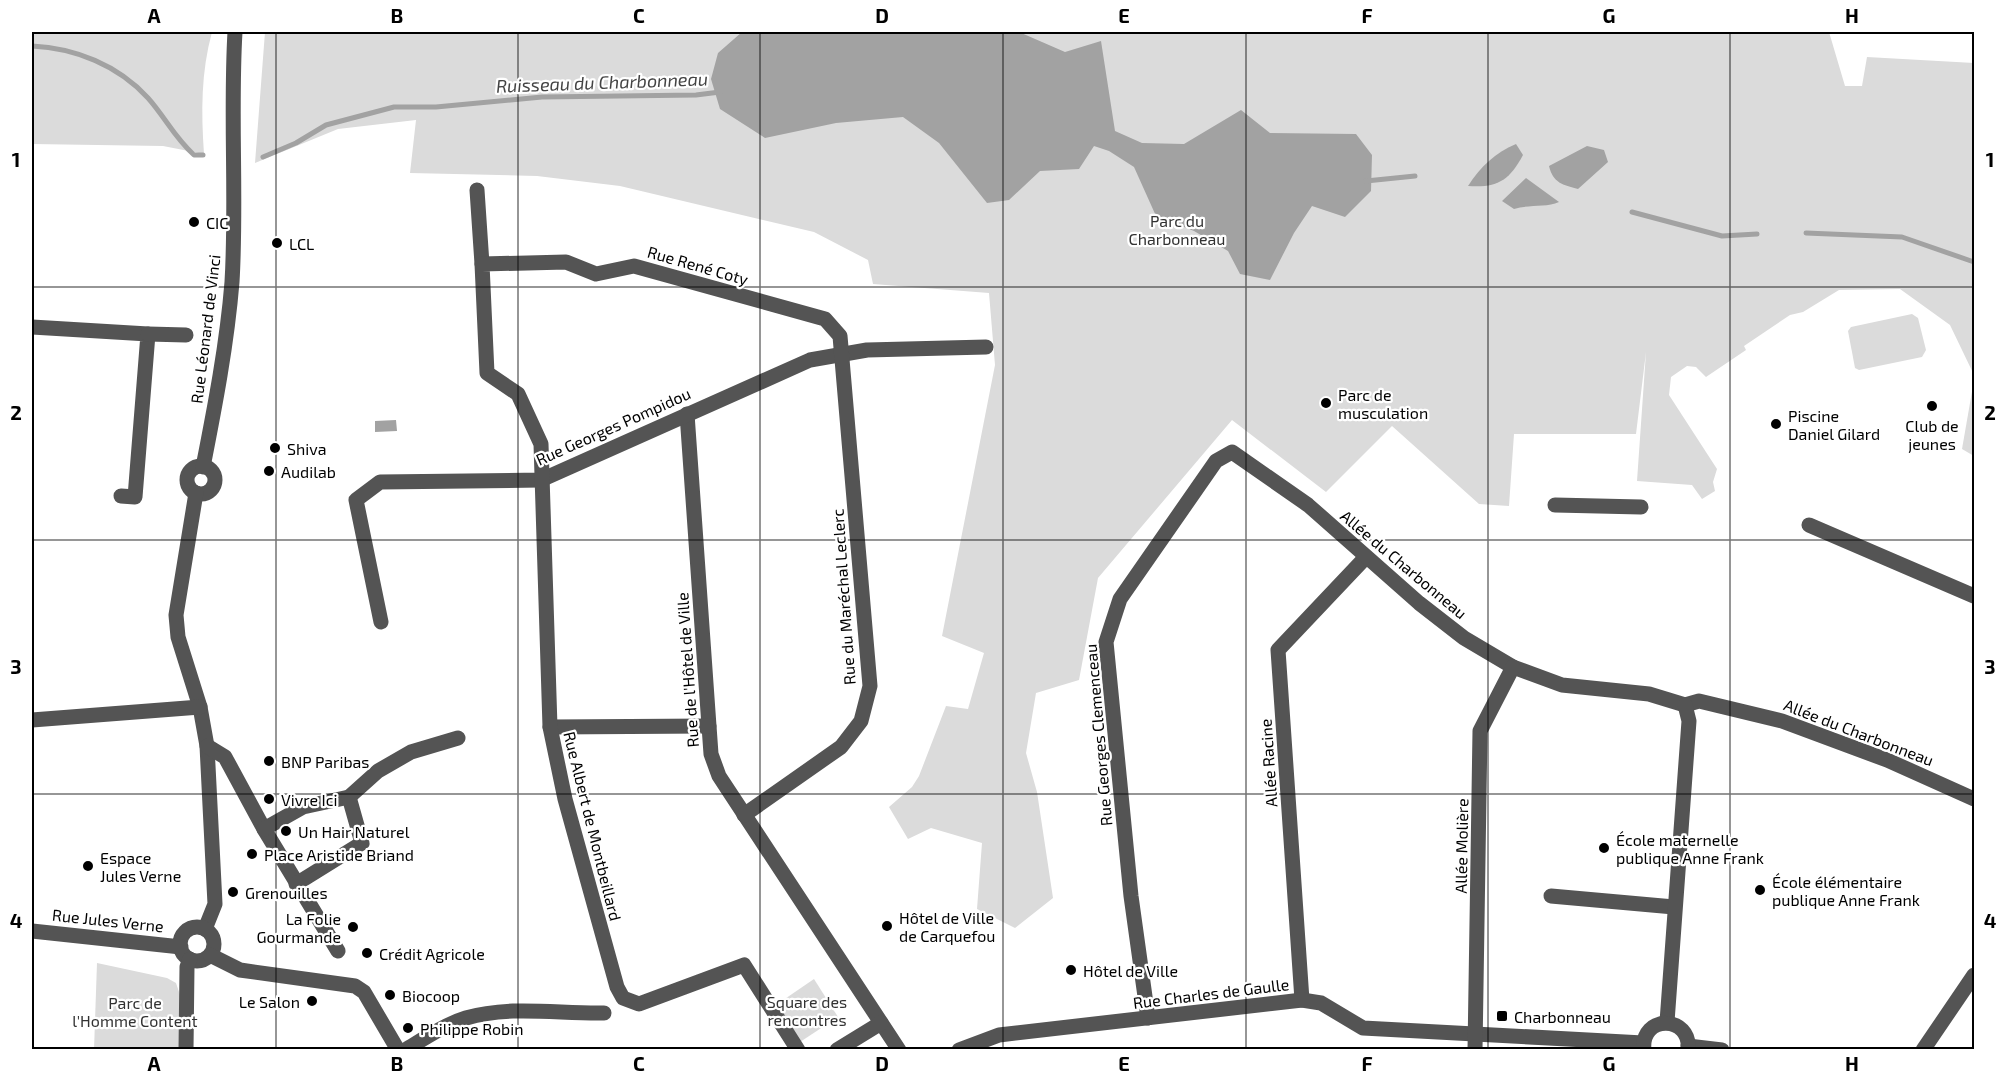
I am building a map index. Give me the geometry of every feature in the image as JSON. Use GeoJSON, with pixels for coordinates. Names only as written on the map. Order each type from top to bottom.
{"type":"FeatureCollection","features":[{"type":"Feature","properties":{"kind":"street","name":"Rue Léonard de Vinci"},"geometry":{"type":"LineString","coordinates":[[226,32],[231,87]]}},
{"type":"Feature","properties":{"kind":"street","name":"Rue Léonard de Vinci"},"geometry":{"type":"LineString","coordinates":[[200,707],[178,636],[176,615],[195,493],[204,494],[213,486],[214,477],[203,467],[219,384],[230,299],[233,250],[231,87],[234,32]]}},
{"type":"Feature","properties":{"kind":"street"},"geometry":{"type":"LineString","coordinates":[[477,190],[487,374],[518,394],[541,444],[541,480]]}},
{"type":"Feature","properties":{"kind":"street","name":"Rue René Coty"},"geometry":{"type":"LineString","coordinates":[[482,264],[566,262],[596,274],[634,266],[825,319],[840,336],[844,356]]}},
{"type":"Feature","properties":{"kind":"street"},"geometry":{"type":"LineString","coordinates":[[32,327],[186,335]]}},
{"type":"Feature","properties":{"kind":"street"},"geometry":{"type":"LineString","coordinates":[[121,496],[135,497],[148,334]]}},
{"type":"Feature","properties":{"kind":"street","name":"Rue Georges Pompidou"},"geometry":{"type":"LineString","coordinates":[[381,622],[356,500],[380,482],[541,480],[810,360],[844,356],[867,350],[986,347]]}},
{"type":"Feature","properties":{"kind":"street","name":"Rue du Maréchal Leclerc"},"geometry":{"type":"LineString","coordinates":[[744,815],[841,747],[861,721],[870,687],[844,356]]}},
{"type":"Feature","properties":{"kind":"street","name":"Rue de l'Hôtel de Ville"},"geometry":{"type":"LineString","coordinates":[[687,414],[711,754],[719,776],[898,1050]]}},
{"type":"Feature","properties":{"kind":"street","name":"Allée du Charbonneau"},"geometry":{"type":"LineString","coordinates":[[1232,452],[1308,505],[1366,557],[1464,638],[1513,667],[1562,685],[1649,694],[1685,705],[1699,701],[1782,721],[1887,760],[1974,800]]}},
{"type":"Feature","properties":{"kind":"street","name":"Rue Georges Clemenceau"},"geometry":{"type":"LineString","coordinates":[[1148,1018],[1131,896],[1106,642],[1120,599],[1216,461],[1232,452]]}},
{"type":"Feature","properties":{"kind":"street","name":"Rue Albert de Montbeillard"},"geometry":{"type":"LineString","coordinates":[[541,480],[549,727],[568,810],[617,987],[623,998],[639,1004],[744,965],[798,1050]]}},
{"type":"Feature","properties":{"kind":"street"},"geometry":{"type":"LineString","coordinates":[[1555,505],[1641,507]]}},
{"type":"Feature","properties":{"kind":"street"},"geometry":{"type":"LineString","coordinates":[[1809,525],[1974,596]]}},
{"type":"Feature","properties":{"kind":"street","name":"Allée Racine"},"geometry":{"type":"LineString","coordinates":[[1302,1000],[1278,650],[1366,557]]}},
{"type":"Feature","properties":{"kind":"street","name":"Allée Molière"},"geometry":{"type":"LineString","coordinates":[[1475,1050],[1480,731],[1513,667]]}},
{"type":"Feature","properties":{"kind":"street"},"geometry":{"type":"LineString","coordinates":[[1667,1022],[1689,721],[1685,705]]}},
{"type":"Feature","properties":{"kind":"street"},"geometry":{"type":"LineString","coordinates":[[32,720],[200,707],[207,746],[215,904],[205,929]]}},
{"type":"Feature","properties":{"kind":"street"},"geometry":{"type":"LineString","coordinates":[[549,727],[709,726]]}},
{"type":"Feature","properties":{"kind":"street"},"geometry":{"type":"LineString","coordinates":[[264,829],[303,807],[349,797],[378,771],[403,757],[458,738]]}},
{"type":"Feature","properties":{"kind":"street"},"geometry":{"type":"LineString","coordinates":[[207,746],[225,757],[296,884],[338,951]]}},
{"type":"Feature","properties":{"kind":"street"},"geometry":{"type":"LineString","coordinates":[[296,884],[362,843],[349,797]]}},
{"type":"Feature","properties":{"kind":"street"},"geometry":{"type":"LineString","coordinates":[[1551,896],[1674,907]]}},
{"type":"Feature","properties":{"kind":"street"},"geometry":{"type":"LineString","coordinates":[[185,953],[202,960],[210,955],[214,941],[205,929],[194,927],[186,931],[181,939],[187,967],[186,1050]]}},
{"type":"Feature","properties":{"kind":"street","name":"Rue Jules Verne"},"geometry":{"type":"LineString","coordinates":[[32,931],[185,953]]}},
{"type":"Feature","properties":{"kind":"street"},"geometry":{"type":"LineString","coordinates":[[210,955],[240,970],[347,985],[364,992],[398,1050]]}},
{"type":"Feature","properties":{"kind":"street"},"geometry":{"type":"LineString","coordinates":[[1923,1050],[1974,975]]}},
{"type":"Feature","properties":{"kind":"street","name":"Rue Charles de Gaulle"},"geometry":{"type":"LineString","coordinates":[[959,1050],[999,1035],[1302,1000],[1321,1003],[1363,1028],[1475,1033],[1643,1046]]}},
{"type":"Feature","properties":{"kind":"street"},"geometry":{"type":"LineString","coordinates":[[405,1050],[458,1021],[500,1011],[604,1013]]}},
{"type":"Feature","properties":{"kind":"street"},"geometry":{"type":"LineString","coordinates":[[1643,1046],[1648,1030],[1654,1025],[1667,1022],[1674,1024],[1685,1033],[1688,1048],[1722,1050]]}},
{"type":"Feature","properties":{"kind":"street"},"geometry":{"type":"LineString","coordinates":[[837,1050],[881,1023]]}},
{"type":"Feature","properties":{"kind":"green space"},"geometry":{"type":"Polygon","coordinates":[[[32,32],[212,32],[203,92],[204,154],[163,146],[32,144],[32,32]]]}},
{"type":"Feature","properties":{"kind":"green space","name":"Parc du Charbonneau"},"geometry":{"type":"Polygon","coordinates":[[[265,32],[1829,32],[1845,86],[1862,86],[1867,57],[1974,63],[1974,375],[1950,325],[1900,289],[1839,290],[1803,312],[1790,315],[1744,346],[1746,350],[1706,377],[1696,367],[1687,366],[1671,377],[1669,395],[1717,469],[1713,482],[1715,491],[1702,499],[1692,485],[1637,481],[1646,352],[1636,434],[1514,434],[1509,506],[1479,504],[1392,426],[1326,492],[1232,420],[1098,578],[1079,680],[1036,693],[1026,753],[1037,792],[1053,898],[1015,928],[977,909],[982,843],[931,828],[908,839],[889,807],[912,787],[919,776],[946,706],[968,709],[984,653],[942,636],[995,365],[989,293],[873,284],[868,260],[814,232],[620,186],[537,176],[410,173],[416,120],[338,129],[255,163],[265,32]]]}},
{"type":"Feature","properties":{"kind":"green space"},"geometry":{"type":"Polygon","coordinates":[[[1912,314],[1918,318],[1926,350],[1922,357],[1859,370],[1855,368],[1848,331],[1851,327],[1912,314]]]}},
{"type":"Feature","properties":{"kind":"green space"},"geometry":{"type":"Polygon","coordinates":[[[1974,380],[1974,456],[1962,449],[1974,380]]]}},
{"type":"Feature","properties":{"kind":"green space","name":"Parc de l'Homme Content"},"geometry":{"type":"Polygon","coordinates":[[[97,963],[167,978],[176,983],[180,995],[180,1049],[94,1050],[97,963]]]}},
{"type":"Feature","properties":{"kind":"green space","name":"Square des rencontres"},"geometry":{"type":"Polygon","coordinates":[[[814,979],[838,1017],[800,1042],[776,1005],[814,979]]]}},
{"type":"Feature","properties":{"kind":"shaded area"},"geometry":{"type":"Polygon","coordinates":[[[742,32],[1019,32],[1065,52],[1101,41],[1115,131],[1142,143],[1184,144],[1241,110],[1270,133],[1356,134],[1372,155],[1371,191],[1345,217],[1312,206],[1294,233],[1270,280],[1240,274],[1228,251],[1194,231],[1156,216],[1134,167],[1109,151],[1094,146],[1079,169],[1040,171],[1009,200],[987,203],[939,143],[903,117],[836,123],[765,138],[720,109],[711,79],[718,53],[742,32]]]}},
{"type":"Feature","properties":{"kind":"shaded area"},"geometry":{"type":"Polygon","coordinates":[[[1516,144],[1523,155],[1507,177],[1487,186],[1468,186],[1489,161],[1516,144]]]}},
{"type":"Feature","properties":{"kind":"shaded area"},"geometry":{"type":"Polygon","coordinates":[[[1587,146],[1604,150],[1608,162],[1578,189],[1556,180],[1549,166],[1587,146]]]}},
{"type":"Feature","properties":{"kind":"shaded area"},"geometry":{"type":"Polygon","coordinates":[[[1526,178],[1559,202],[1514,209],[1502,201],[1526,178]]]}},
{"type":"Feature","properties":{"kind":"shaded area"},"geometry":{"type":"Polygon","coordinates":[[[396,420],[397,431],[375,432],[375,421],[396,420]]]}},
{"type":"Feature","properties":{"kind":"waterway"},"geometry":{"type":"LineString","coordinates":[[32,46],[48,47],[80,55],[95,60],[123,76],[148,98],[194,155],[203,155]]}},
{"type":"Feature","properties":{"kind":"waterway","name":"Ruisseau du Charbonneau"},"geometry":{"type":"LineString","coordinates":[[263,157],[296,143],[326,125],[394,107],[436,107],[542,97],[696,95],[720,92]]}},
{"type":"Feature","properties":{"kind":"waterway","name":"Ruisseau du Charbonneau"},"geometry":{"type":"LineString","coordinates":[[1366,181],[1415,176]]}},
{"type":"Feature","properties":{"kind":"waterway"},"geometry":{"type":"LineString","coordinates":[[1632,212],[1722,236],[1757,234]]}},
{"type":"Feature","properties":{"kind":"waterway"},"geometry":{"type":"LineString","coordinates":[[1806,233],[1902,237],[1974,262]]}},
{"type":"Feature","properties":{"kind":"place","name":"CIC"},"geometry":{"type":"Point","coordinates":[194,222]}},
{"type":"Feature","properties":{"kind":"place","name":"LCL"},"geometry":{"type":"Point","coordinates":[277,243]}},
{"type":"Feature","properties":{"kind":"place","name":"Parc de musculation"},"geometry":{"type":"Point","coordinates":[1326,403]}},
{"type":"Feature","properties":{"kind":"place","name":"Club de jeunes"},"geometry":{"type":"Point","coordinates":[1932,406]}},
{"type":"Feature","properties":{"kind":"place","name":"Piscine Daniel Gilard"},"geometry":{"type":"Point","coordinates":[1776,424]}},
{"type":"Feature","properties":{"kind":"place","name":"Shiva"},"geometry":{"type":"Point","coordinates":[275,448]}},
{"type":"Feature","properties":{"kind":"place","name":"Audilab"},"geometry":{"type":"Point","coordinates":[269,471]}},
{"type":"Feature","properties":{"kind":"place","name":"BNP Paribas"},"geometry":{"type":"Point","coordinates":[269,761]}},
{"type":"Feature","properties":{"kind":"place","name":"Vivre Ici"},"geometry":{"type":"Point","coordinates":[269,799]}},
{"type":"Feature","properties":{"kind":"place","name":"Un Hair Naturel"},"geometry":{"type":"Point","coordinates":[286,831]}},
{"type":"Feature","properties":{"kind":"place","name":"École maternelle publique Anne Frank"},"geometry":{"type":"Point","coordinates":[1604,848]}},
{"type":"Feature","properties":{"kind":"place","name":"Place Aristide Briand"},"geometry":{"type":"Point","coordinates":[252,854]}},
{"type":"Feature","properties":{"kind":"place","name":"Espace Jules Verne"},"geometry":{"type":"Point","coordinates":[88,866]}},
{"type":"Feature","properties":{"kind":"place","name":"École élémentaire publique Anne Frank"},"geometry":{"type":"Point","coordinates":[1760,890]}},
{"type":"Feature","properties":{"kind":"place","name":"Grenouilles"},"geometry":{"type":"Point","coordinates":[233,892]}},
{"type":"Feature","properties":{"kind":"place","name":"Hôtel de Ville de Carquefou"},"geometry":{"type":"Point","coordinates":[887,926]}},
{"type":"Feature","properties":{"kind":"place","name":"La Folie Gourmande"},"geometry":{"type":"Point","coordinates":[353,927]}},
{"type":"Feature","properties":{"kind":"place","name":"Crédit Agricole"},"geometry":{"type":"Point","coordinates":[367,953]}},
{"type":"Feature","properties":{"kind":"place","name":"Hôtel de Ville"},"geometry":{"type":"Point","coordinates":[1071,970]}},
{"type":"Feature","properties":{"kind":"place","name":"Biocoop"},"geometry":{"type":"Point","coordinates":[390,995]}},
{"type":"Feature","properties":{"kind":"place","name":"Le Salon"},"geometry":{"type":"Point","coordinates":[312,1001]}},
{"type":"Feature","properties":{"kind":"place","name":"Charbonneau"},"geometry":{"type":"Point","coordinates":[1502,1016]}},
{"type":"Feature","properties":{"kind":"place","name":"Philippe Robin"},"geometry":{"type":"Point","coordinates":[408,1028]}}]}
